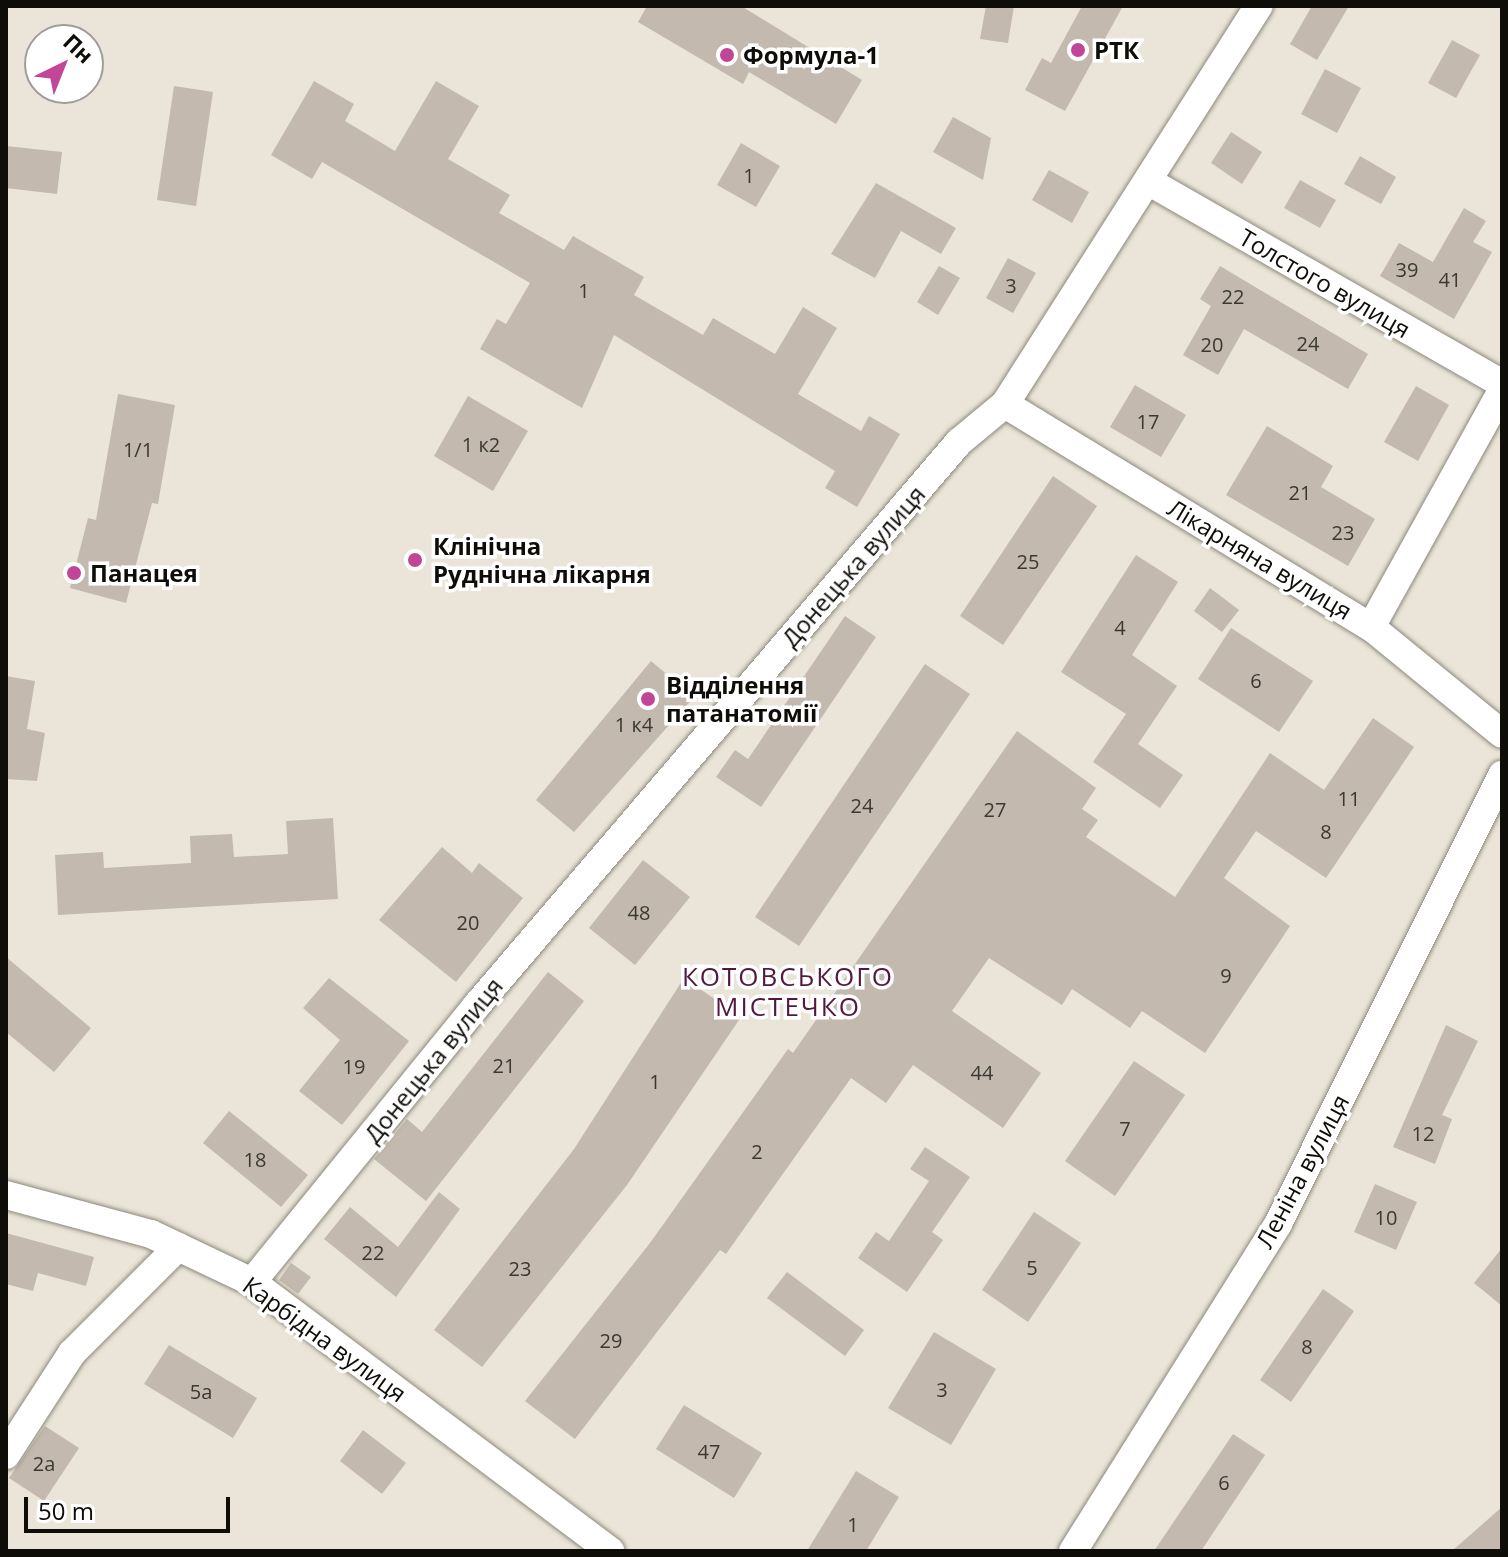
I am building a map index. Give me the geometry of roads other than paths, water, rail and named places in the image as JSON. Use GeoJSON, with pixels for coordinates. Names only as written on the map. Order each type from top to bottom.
{"type":"FeatureCollection","features":[{"type":"Feature","properties":{"kind":"street","name":"Донецька вулиця"},"geometry":{"type":"LineString","coordinates":[[252,1282],[477,1005],[959,442],[1005,404],[1259,6]]}},
{"type":"Feature","properties":{"kind":"street","name":"Толстого вулиця"},"geometry":{"type":"LineString","coordinates":[[1148,181],[1502,384]]}},
{"type":"Feature","properties":{"kind":"street"},"geometry":{"type":"LineString","coordinates":[[1371,627],[1502,391]]}},
{"type":"Feature","properties":{"kind":"street","name":"Лікарняна вулиця"},"geometry":{"type":"LineString","coordinates":[[1005,404],[1371,627],[1502,734]]}},
{"type":"Feature","properties":{"kind":"street","name":"Леніна вулиця"},"geometry":{"type":"LineString","coordinates":[[1073,1551],[1278,1224],[1502,775]]}},
{"type":"Feature","properties":{"kind":"street","name":"Карбідна вулиця"},"geometry":{"type":"LineString","coordinates":[[6,1195],[178,1247],[252,1282],[610,1551]]}},
{"type":"Feature","properties":{"kind":"street"},"geometry":{"type":"LineString","coordinates":[[6,1455],[72,1353],[178,1247]]}},
{"type":"Feature","properties":{"kind":"place","name":"РТК"},"geometry":{"type":"Point","coordinates":[1078,50]}},
{"type":"Feature","properties":{"kind":"place","name":"Формула-1"},"geometry":{"type":"Point","coordinates":[727,55]}},
{"type":"Feature","properties":{"kind":"place","name":"Клінічна Руднічна лікарня"},"geometry":{"type":"Point","coordinates":[415,560]}},
{"type":"Feature","properties":{"kind":"place","name":"Панацея"},"geometry":{"type":"Point","coordinates":[74,573]}},
{"type":"Feature","properties":{"kind":"place","name":"Відділення патанатомії"},"geometry":{"type":"Point","coordinates":[648,699]}},
{"type":"Feature","properties":{"kind":"district","name":"КОТОВСЬКОГО МІСТЕЧКО"},"geometry":{"type":"Point","coordinates":[788,992]}}]}
